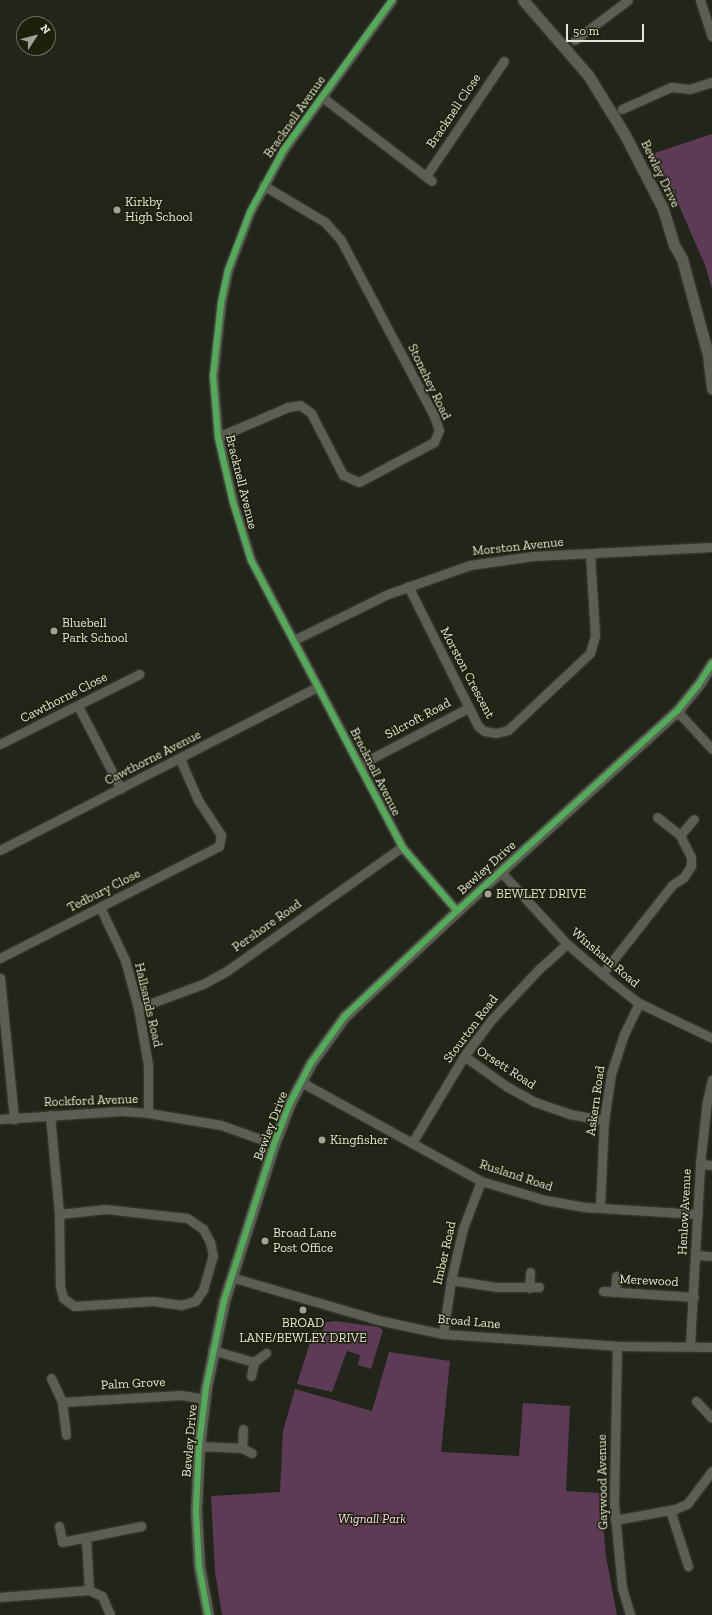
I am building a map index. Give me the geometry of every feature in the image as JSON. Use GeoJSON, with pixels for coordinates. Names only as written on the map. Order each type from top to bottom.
{"type":"FeatureCollection","features":[{"type":"Feature","properties":{"kind":"street","name":"Bracknell Avenue"},"geometry":{"type":"LineString","coordinates":[[392,0],[284,149],[263,185],[230,264],[221,304],[213,376],[218,437],[233,502],[251,560],[402,847],[457,911]]}},
{"type":"Feature","properties":{"kind":"street","name":"Bewley Drive"},"geometry":{"type":"LineString","coordinates":[[523,0],[588,76],[625,135],[662,209],[674,245],[682,259],[708,355],[712,389]]}},
{"type":"Feature","properties":{"kind":"street"},"geometry":{"type":"LineString","coordinates":[[575,40],[628,0]]}},
{"type":"Feature","properties":{"kind":"street"},"geometry":{"type":"LineString","coordinates":[[700,0],[712,36]]}},
{"type":"Feature","properties":{"kind":"street","name":"Bracknell Close"},"geometry":{"type":"LineString","coordinates":[[322,98],[429,178],[504,61]]}},
{"type":"Feature","properties":{"kind":"street"},"geometry":{"type":"LineString","coordinates":[[622,109],[671,87],[690,89],[712,82]]}},
{"type":"Feature","properties":{"kind":"street","name":"Stonehey Road"},"geometry":{"type":"LineString","coordinates":[[218,437],[288,407],[300,404],[311,413],[343,474],[359,482],[434,442],[439,430],[434,416],[342,240],[319,218],[263,185]]}},
{"type":"Feature","properties":{"kind":"street","name":"Morston Avenue"},"geometry":{"type":"LineString","coordinates":[[294,640],[408,586],[449,571],[489,562],[533,556],[712,547]]}},
{"type":"Feature","properties":{"kind":"street","name":"Morston Crescent"},"geometry":{"type":"LineString","coordinates":[[408,586],[468,708],[484,731],[496,733],[508,730],[590,653],[595,635],[590,554]]}},
{"type":"Feature","properties":{"kind":"street","name":"Bewley Drive"},"geometry":{"type":"LineString","coordinates":[[208,1615],[199,1566],[196,1511],[199,1446],[212,1350],[231,1277],[274,1144],[301,1082],[311,1063],[344,1017],[457,911],[502,872],[676,711],[699,684],[712,663]]}},
{"type":"Feature","properties":{"kind":"street","name":"Cawthorne Close"},"geometry":{"type":"LineString","coordinates":[[0,744],[139,674]]}},
{"type":"Feature","properties":{"kind":"street","name":"Cawthorne Avenue"},"geometry":{"type":"LineString","coordinates":[[0,850],[180,759],[317,687]]}},
{"type":"Feature","properties":{"kind":"street"},"geometry":{"type":"LineString","coordinates":[[78,706],[121,789]]}},
{"type":"Feature","properties":{"kind":"street","name":"Silcroft Road"},"geometry":{"type":"LineString","coordinates":[[359,765],[468,708]]}},
{"type":"Feature","properties":{"kind":"street"},"geometry":{"type":"LineString","coordinates":[[676,711],[712,749]]}},
{"type":"Feature","properties":{"kind":"street","name":"Tedbury Close"},"geometry":{"type":"LineString","coordinates":[[0,958],[219,846],[221,835],[198,800],[180,759]]}},
{"type":"Feature","properties":{"kind":"street"},"geometry":{"type":"LineString","coordinates":[[602,974],[672,885],[684,877],[691,866],[691,857],[680,835],[657,817]]}},
{"type":"Feature","properties":{"kind":"street"},"geometry":{"type":"LineString","coordinates":[[680,835],[694,819]]}},
{"type":"Feature","properties":{"kind":"street","name":"Pershore Road"},"geometry":{"type":"LineString","coordinates":[[138,1008],[196,988],[222,973],[402,847]]}},
{"type":"Feature","properties":{"kind":"street","name":"Winsham Road"},"geometry":{"type":"LineString","coordinates":[[502,872],[567,944],[602,974],[639,1003],[712,1038]]}},
{"type":"Feature","properties":{"kind":"street","name":"Hallsands Road"},"geometry":{"type":"LineString","coordinates":[[100,907],[125,960],[138,1008],[148,1065],[148,1113]]}},
{"type":"Feature","properties":{"kind":"street","name":"Stourton Road"},"geometry":{"type":"LineString","coordinates":[[412,1143],[464,1056],[518,989],[567,944]]}},
{"type":"Feature","properties":{"kind":"street"},"geometry":{"type":"LineString","coordinates":[[0,978],[14,1118]]}},
{"type":"Feature","properties":{"kind":"street","name":"Askern Road"},"geometry":{"type":"LineString","coordinates":[[600,1207],[604,1120],[611,1074],[624,1034],[639,1003]]}},
{"type":"Feature","properties":{"kind":"street","name":"Orsett Road"},"geometry":{"type":"LineString","coordinates":[[464,1056],[506,1086],[535,1102],[569,1114],[604,1120]]}},
{"type":"Feature","properties":{"kind":"street","name":"Henlow Avenue"},"geometry":{"type":"LineString","coordinates":[[690,1345],[694,1297],[700,1164],[707,1101],[712,1080]]}},
{"type":"Feature","properties":{"kind":"street","name":"Rusland Road"},"geometry":{"type":"LineString","coordinates":[[301,1082],[482,1181],[544,1200],[600,1207],[698,1214]]}},
{"type":"Feature","properties":{"kind":"street","name":"Rockford Avenue"},"geometry":{"type":"LineString","coordinates":[[0,1119],[50,1115],[148,1113],[221,1125],[274,1144]]}},
{"type":"Feature","properties":{"kind":"street"},"geometry":{"type":"LineString","coordinates":[[50,1115],[60,1214],[60,1286],[63,1298],[74,1306],[153,1301],[181,1305],[195,1301],[203,1290],[213,1256],[210,1242],[203,1229],[186,1218],[106,1209],[60,1214]]}},
{"type":"Feature","properties":{"kind":"street"},"geometry":{"type":"LineString","coordinates":[[700,1164],[712,1166]]}},
{"type":"Feature","properties":{"kind":"street","name":"Imber Road"},"geometry":{"type":"LineString","coordinates":[[443,1334],[451,1280],[463,1228],[482,1181]]}},
{"type":"Feature","properties":{"kind":"street"},"geometry":{"type":"LineString","coordinates":[[696,1255],[712,1256]]}},
{"type":"Feature","properties":{"kind":"street"},"geometry":{"type":"LineString","coordinates":[[529,1288],[530,1272]]}},
{"type":"Feature","properties":{"kind":"street"},"geometry":{"type":"LineString","coordinates":[[615,1292],[616,1276]]}},
{"type":"Feature","properties":{"kind":"street","name":"Broad Lane"},"geometry":{"type":"LineString","coordinates":[[231,1277],[378,1320],[443,1334],[617,1346],[690,1345],[712,1347]]}},
{"type":"Feature","properties":{"kind":"street"},"geometry":{"type":"LineString","coordinates":[[451,1280],[497,1287],[539,1287]]}},
{"type":"Feature","properties":{"kind":"street","name":"Merewood"},"geometry":{"type":"LineString","coordinates":[[603,1291],[694,1297]]}},
{"type":"Feature","properties":{"kind":"street","name":"Gaywood Avenue"},"geometry":{"type":"LineString","coordinates":[[617,1346],[615,1520],[622,1588],[630,1615]]}},
{"type":"Feature","properties":{"kind":"street"},"geometry":{"type":"LineString","coordinates":[[212,1350],[254,1362]]}},
{"type":"Feature","properties":{"kind":"street"},"geometry":{"type":"LineString","coordinates":[[251,1376],[254,1362],[266,1353]]}},
{"type":"Feature","properties":{"kind":"street"},"geometry":{"type":"LineString","coordinates":[[51,1378],[62,1402],[66,1435]]}},
{"type":"Feature","properties":{"kind":"street","name":"Palm Grove"},"geometry":{"type":"LineString","coordinates":[[62,1402],[181,1395],[205,1399]]}},
{"type":"Feature","properties":{"kind":"street"},"geometry":{"type":"LineString","coordinates":[[696,1401],[712,1418]]}},
{"type":"Feature","properties":{"kind":"street"},"geometry":{"type":"LineString","coordinates":[[242,1448],[243,1429]]}},
{"type":"Feature","properties":{"kind":"street"},"geometry":{"type":"LineString","coordinates":[[199,1446],[242,1448],[252,1453]]}},
{"type":"Feature","properties":{"kind":"street"},"geometry":{"type":"LineString","coordinates":[[615,1520],[670,1510],[687,1504],[712,1471]]}},
{"type":"Feature","properties":{"kind":"street"},"geometry":{"type":"LineString","coordinates":[[670,1510],[688,1566]]}},
{"type":"Feature","properties":{"kind":"street"},"geometry":{"type":"LineString","coordinates":[[59,1526],[62,1542],[86,1539],[112,1530],[141,1526]]}},
{"type":"Feature","properties":{"kind":"street"},"geometry":{"type":"LineString","coordinates":[[86,1539],[90,1590]]}},
{"type":"Feature","properties":{"kind":"street"},"geometry":{"type":"LineString","coordinates":[[0,1597],[90,1590],[102,1596],[110,1615]]}},
{"type":"Feature","properties":{"kind":"green space"},"geometry":{"type":"Polygon","coordinates":[[[712,134],[712,289],[705,265],[673,192],[652,154],[712,134]]]}},
{"type":"Feature","properties":{"kind":"green space"},"geometry":{"type":"Polygon","coordinates":[[[336,1321],[378,1327],[383,1330],[371,1369],[358,1365],[360,1355],[347,1351],[332,1392],[297,1384],[314,1330],[322,1332],[326,1322],[336,1321]]]}},
{"type":"Feature","properties":{"kind":"green space","name":"Wignall Park"},"geometry":{"type":"Polygon","coordinates":[[[389,1352],[450,1361],[441,1452],[519,1456],[523,1403],[570,1406],[566,1491],[600,1493],[606,1557],[617,1615],[222,1615],[215,1572],[211,1496],[280,1492],[283,1431],[295,1389],[372,1411],[389,1352]]]}},
{"type":"Feature","properties":{"kind":"cycle path"},"geometry":{"type":"LineString","coordinates":[[392,0],[284,149],[250,212],[228,270],[221,304],[213,376],[218,437],[233,502],[251,560],[402,847],[457,911]]}},
{"type":"Feature","properties":{"kind":"cycle path"},"geometry":{"type":"LineString","coordinates":[[208,1615],[199,1566],[196,1511],[199,1446],[206,1388],[224,1301],[274,1144],[290,1103],[311,1063],[344,1017],[457,911],[677,711],[699,684],[712,663]]}},
{"type":"Feature","properties":{"kind":"place","name":"Kirkby High School"},"geometry":{"type":"Point","coordinates":[117,210]}},
{"type":"Feature","properties":{"kind":"place","name":"Bluebell Park School"},"geometry":{"type":"Point","coordinates":[54,631]}},
{"type":"Feature","properties":{"kind":"place","name":"BEWLEY DRIVE"},"geometry":{"type":"Point","coordinates":[488,894]}},
{"type":"Feature","properties":{"kind":"place","name":"Kingfisher"},"geometry":{"type":"Point","coordinates":[322,1140]}},
{"type":"Feature","properties":{"kind":"place","name":"Broad Lane Post Office"},"geometry":{"type":"Point","coordinates":[265,1241]}},
{"type":"Feature","properties":{"kind":"place","name":"BROAD LANE/BEWLEY DRIVE"},"geometry":{"type":"Point","coordinates":[303,1310]}}]}
